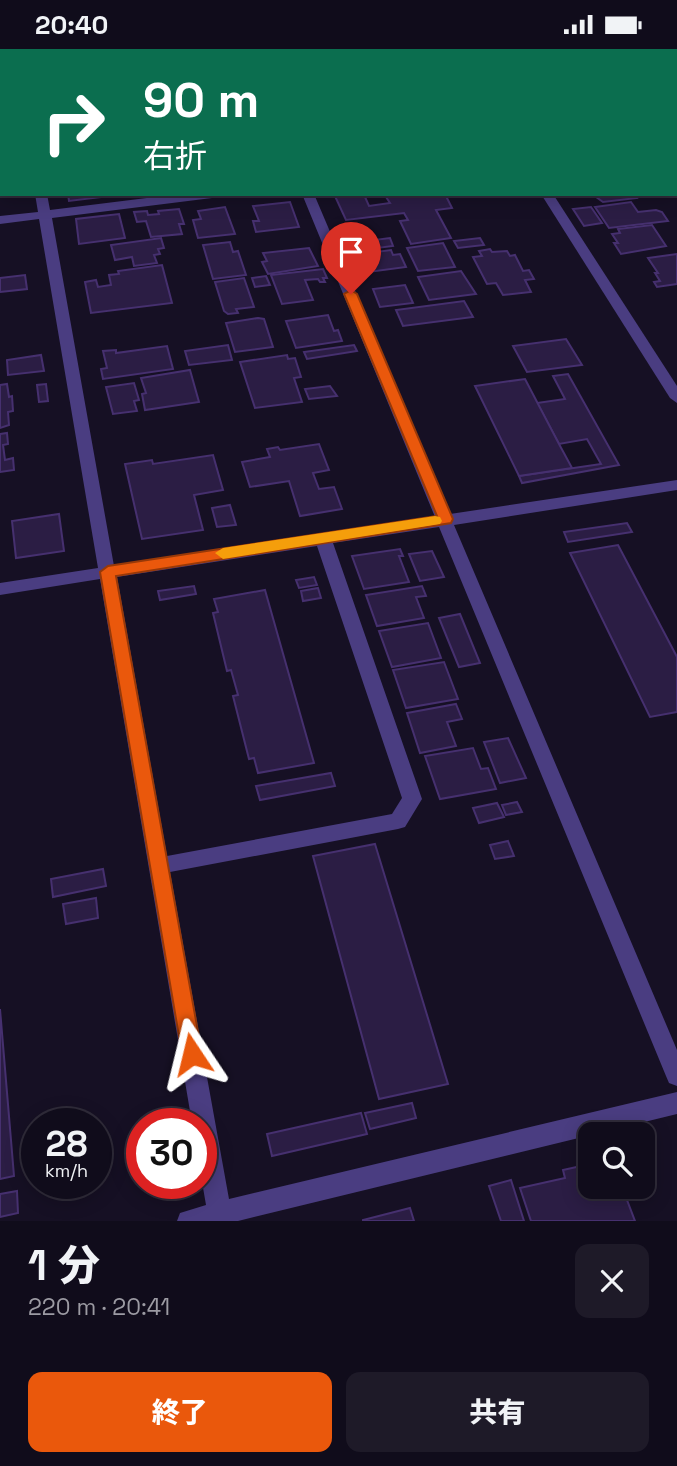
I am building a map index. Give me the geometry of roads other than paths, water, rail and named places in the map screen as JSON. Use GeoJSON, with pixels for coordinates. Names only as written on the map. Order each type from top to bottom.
{"type":"FeatureCollection","features":[{"type":"Feature","properties":{"kind":"street"},"geometry":{"type":"LineString","coordinates":[[41,196],[220,1218]]}},
{"type":"Feature","properties":{"kind":"street"},"geometry":{"type":"LineString","coordinates":[[0,220],[196,196]]}},
{"type":"Feature","properties":{"kind":"street"},"geometry":{"type":"LineString","coordinates":[[310,196],[677,1076]]}},
{"type":"Feature","properties":{"kind":"street"},"geometry":{"type":"LineString","coordinates":[[548,196],[677,398]]}},
{"type":"Feature","properties":{"kind":"street"},"geometry":{"type":"LineString","coordinates":[[0,589],[677,485]]}},
{"type":"Feature","properties":{"kind":"street"},"geometry":{"type":"LineString","coordinates":[[159,866],[398,821],[412,799],[323,538]]}},
{"type":"Feature","properties":{"kind":"street"},"geometry":{"type":"LineString","coordinates":[[189,1221],[220,1218],[677,1104]]}}]}
